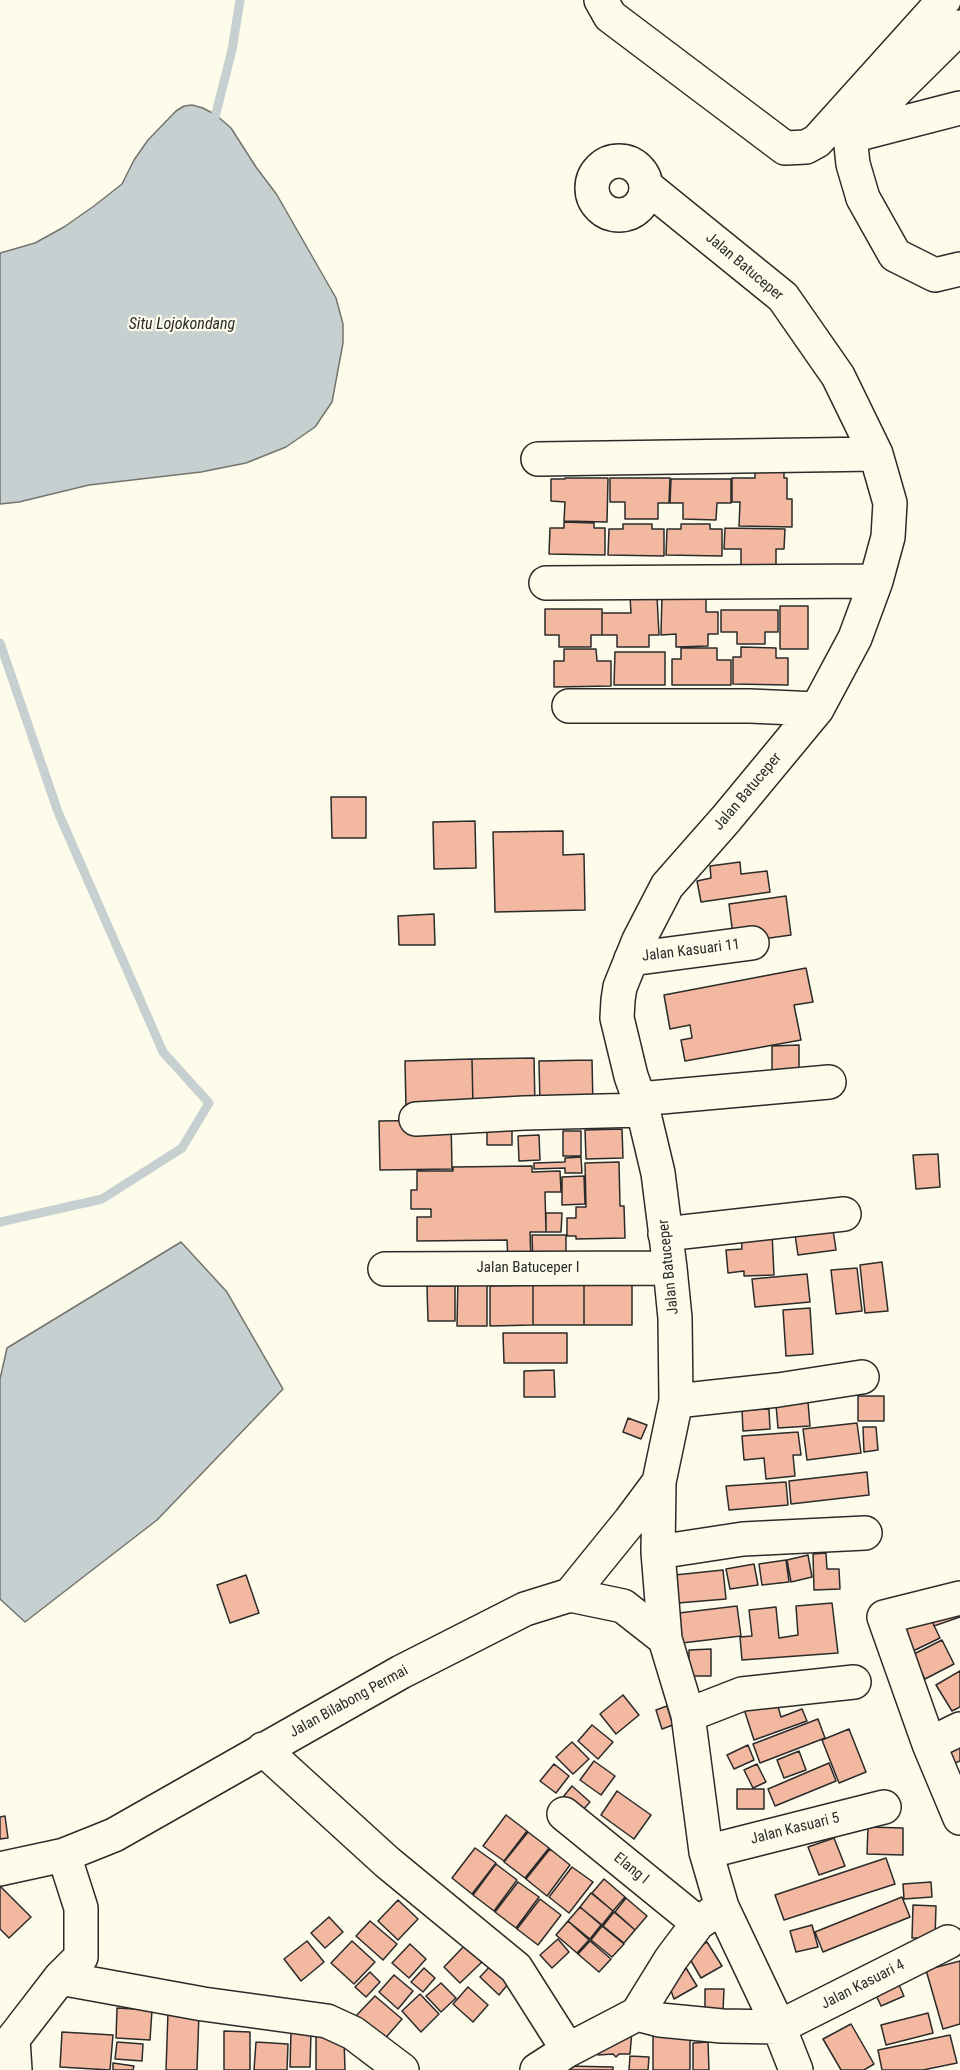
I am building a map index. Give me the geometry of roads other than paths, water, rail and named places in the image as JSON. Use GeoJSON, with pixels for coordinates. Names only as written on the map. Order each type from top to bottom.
{"type":"FeatureCollection","features":[{"type":"Feature","properties":{"kind":"street"},"geometry":{"type":"LineString","coordinates":[[601,0],[610,16],[785,148],[807,147],[817,141],[945,0]]}},
{"type":"Feature","properties":{"kind":"street"},"geometry":{"type":"LineString","coordinates":[[850,136],[960,27]]}},
{"type":"Feature","properties":{"kind":"street"},"geometry":{"type":"LineString","coordinates":[[850,136],[960,108]]}},
{"type":"Feature","properties":{"kind":"street"},"geometry":{"type":"LineString","coordinates":[[850,136],[853,164],[863,198],[895,255],[935,275],[958,278]]}},
{"type":"Feature","properties":{"kind":"street","name":"Jalan Batuceper"},"geometry":{"type":"LineString","coordinates":[[646,186],[783,297],[838,376],[876,454],[890,503],[888,537],[876,581],[855,638],[817,708],[726,819],[667,886],[639,940],[620,987],[617,1018],[658,1173],[675,1318],[676,1401],[659,1482]]}},
{"type":"Feature","properties":{"kind":"street"},"geometry":{"type":"LineString","coordinates":[[538,459],[876,454]]}},
{"type":"Feature","properties":{"kind":"street"},"geometry":{"type":"LineString","coordinates":[[546,583],[876,581]]}},
{"type":"Feature","properties":{"kind":"street"},"geometry":{"type":"LineString","coordinates":[[569,706],[817,708]]}},
{"type":"Feature","properties":{"kind":"street","name":"Jalan Kasuari 11"},"geometry":{"type":"LineString","coordinates":[[631,959],[752,944]]}},
{"type":"Feature","properties":{"kind":"street"},"geometry":{"type":"LineString","coordinates":[[416,1119],[641,1105],[829,1082]]}},
{"type":"Feature","properties":{"kind":"street"},"geometry":{"type":"LineString","coordinates":[[665,1234],[844,1214]]}},
{"type":"Feature","properties":{"kind":"street","name":"Jalan Batuceper I"},"geometry":{"type":"LineString","coordinates":[[385,1269],[670,1268]]}},
{"type":"Feature","properties":{"kind":"street"},"geometry":{"type":"LineString","coordinates":[[676,1401],[778,1390],[862,1377]]}},
{"type":"Feature","properties":{"kind":"street"},"geometry":{"type":"LineString","coordinates":[[659,1482],[658,1552],[665,1639],[688,1715],[706,1852],[710,1915],[779,2027],[796,2070]]}},
{"type":"Feature","properties":{"kind":"street"},"geometry":{"type":"LineString","coordinates":[[659,1482],[570,1594],[623,1606],[665,1639]]}},
{"type":"Feature","properties":{"kind":"street"},"geometry":{"type":"LineString","coordinates":[[658,1552],[743,1539],[865,1533]]}},
{"type":"Feature","properties":{"kind":"street","name":"Jalan Bilabong Permai"},"geometry":{"type":"LineString","coordinates":[[0,1869],[64,1855],[114,1835],[401,1672],[525,1608],[570,1594]]}},
{"type":"Feature","properties":{"kind":"street"},"geometry":{"type":"LineString","coordinates":[[960,1598],[884,1617],[929,1744],[960,1818]]}},
{"type":"Feature","properties":{"kind":"street"},"geometry":{"type":"LineString","coordinates":[[688,1715],[742,1694],[854,1682]]}},
{"type":"Feature","properties":{"kind":"street"},"geometry":{"type":"LineString","coordinates":[[929,1744],[960,1730]]}},
{"type":"Feature","properties":{"kind":"street"},"geometry":{"type":"LineString","coordinates":[[263,1749],[387,1862],[516,1968],[568,2050]]}},
{"type":"Feature","properties":{"kind":"street","name":"Jalan Kasuari 5"},"geometry":{"type":"LineString","coordinates":[[706,1852],[884,1807]]}},
{"type":"Feature","properties":{"kind":"street","name":"Elang I"},"geometry":{"type":"LineString","coordinates":[[564,1814],[710,1915]]}},
{"type":"Feature","properties":{"kind":"street"},"geometry":{"type":"LineString","coordinates":[[10,2048],[60,1978],[81,1957],[81,1908],[64,1855]]}},
{"type":"Feature","properties":{"kind":"street"},"geometry":{"type":"LineString","coordinates":[[537,2070],[568,2050],[637,2014],[671,1959],[710,1915]]}},
{"type":"Feature","properties":{"kind":"street","name":"Jalan Kasuari 4"},"geometry":{"type":"LineString","coordinates":[[779,2027],[948,1942]]}},
{"type":"Feature","properties":{"kind":"street"},"geometry":{"type":"LineString","coordinates":[[60,1978],[203,2004],[327,2021],[353,2033],[402,2070]]}},
{"type":"Feature","properties":{"kind":"street"},"geometry":{"type":"LineString","coordinates":[[637,2014],[660,2020],[693,2024],[779,2027]]}},
{"type":"Feature","properties":{"kind":"water","name":"Situ Lojokondang"},"geometry":{"type":"Polygon","coordinates":[[[192,105],[216,115],[231,128],[277,195],[336,298],[343,324],[343,343],[332,402],[315,427],[286,447],[246,463],[201,472],[89,485],[19,502],[0,504],[0,253],[35,243],[64,227],[94,206],[122,184],[134,160],[148,140],[176,111],[184,106],[192,105]]]}},
{"type":"Feature","properties":{"kind":"water"},"geometry":{"type":"Polygon","coordinates":[[[181,1242],[227,1292],[283,1389],[157,1520],[25,1622],[0,1599],[0,1379],[7,1348],[181,1242]]]}},
{"type":"Feature","properties":{"kind":"waterway"},"geometry":{"type":"LineString","coordinates":[[213,125],[232,50],[240,0]]}},
{"type":"Feature","properties":{"kind":"waterway"},"geometry":{"type":"LineString","coordinates":[[0,643],[58,812],[163,1052],[209,1103],[182,1148],[102,1199],[0,1222]]}}]}
